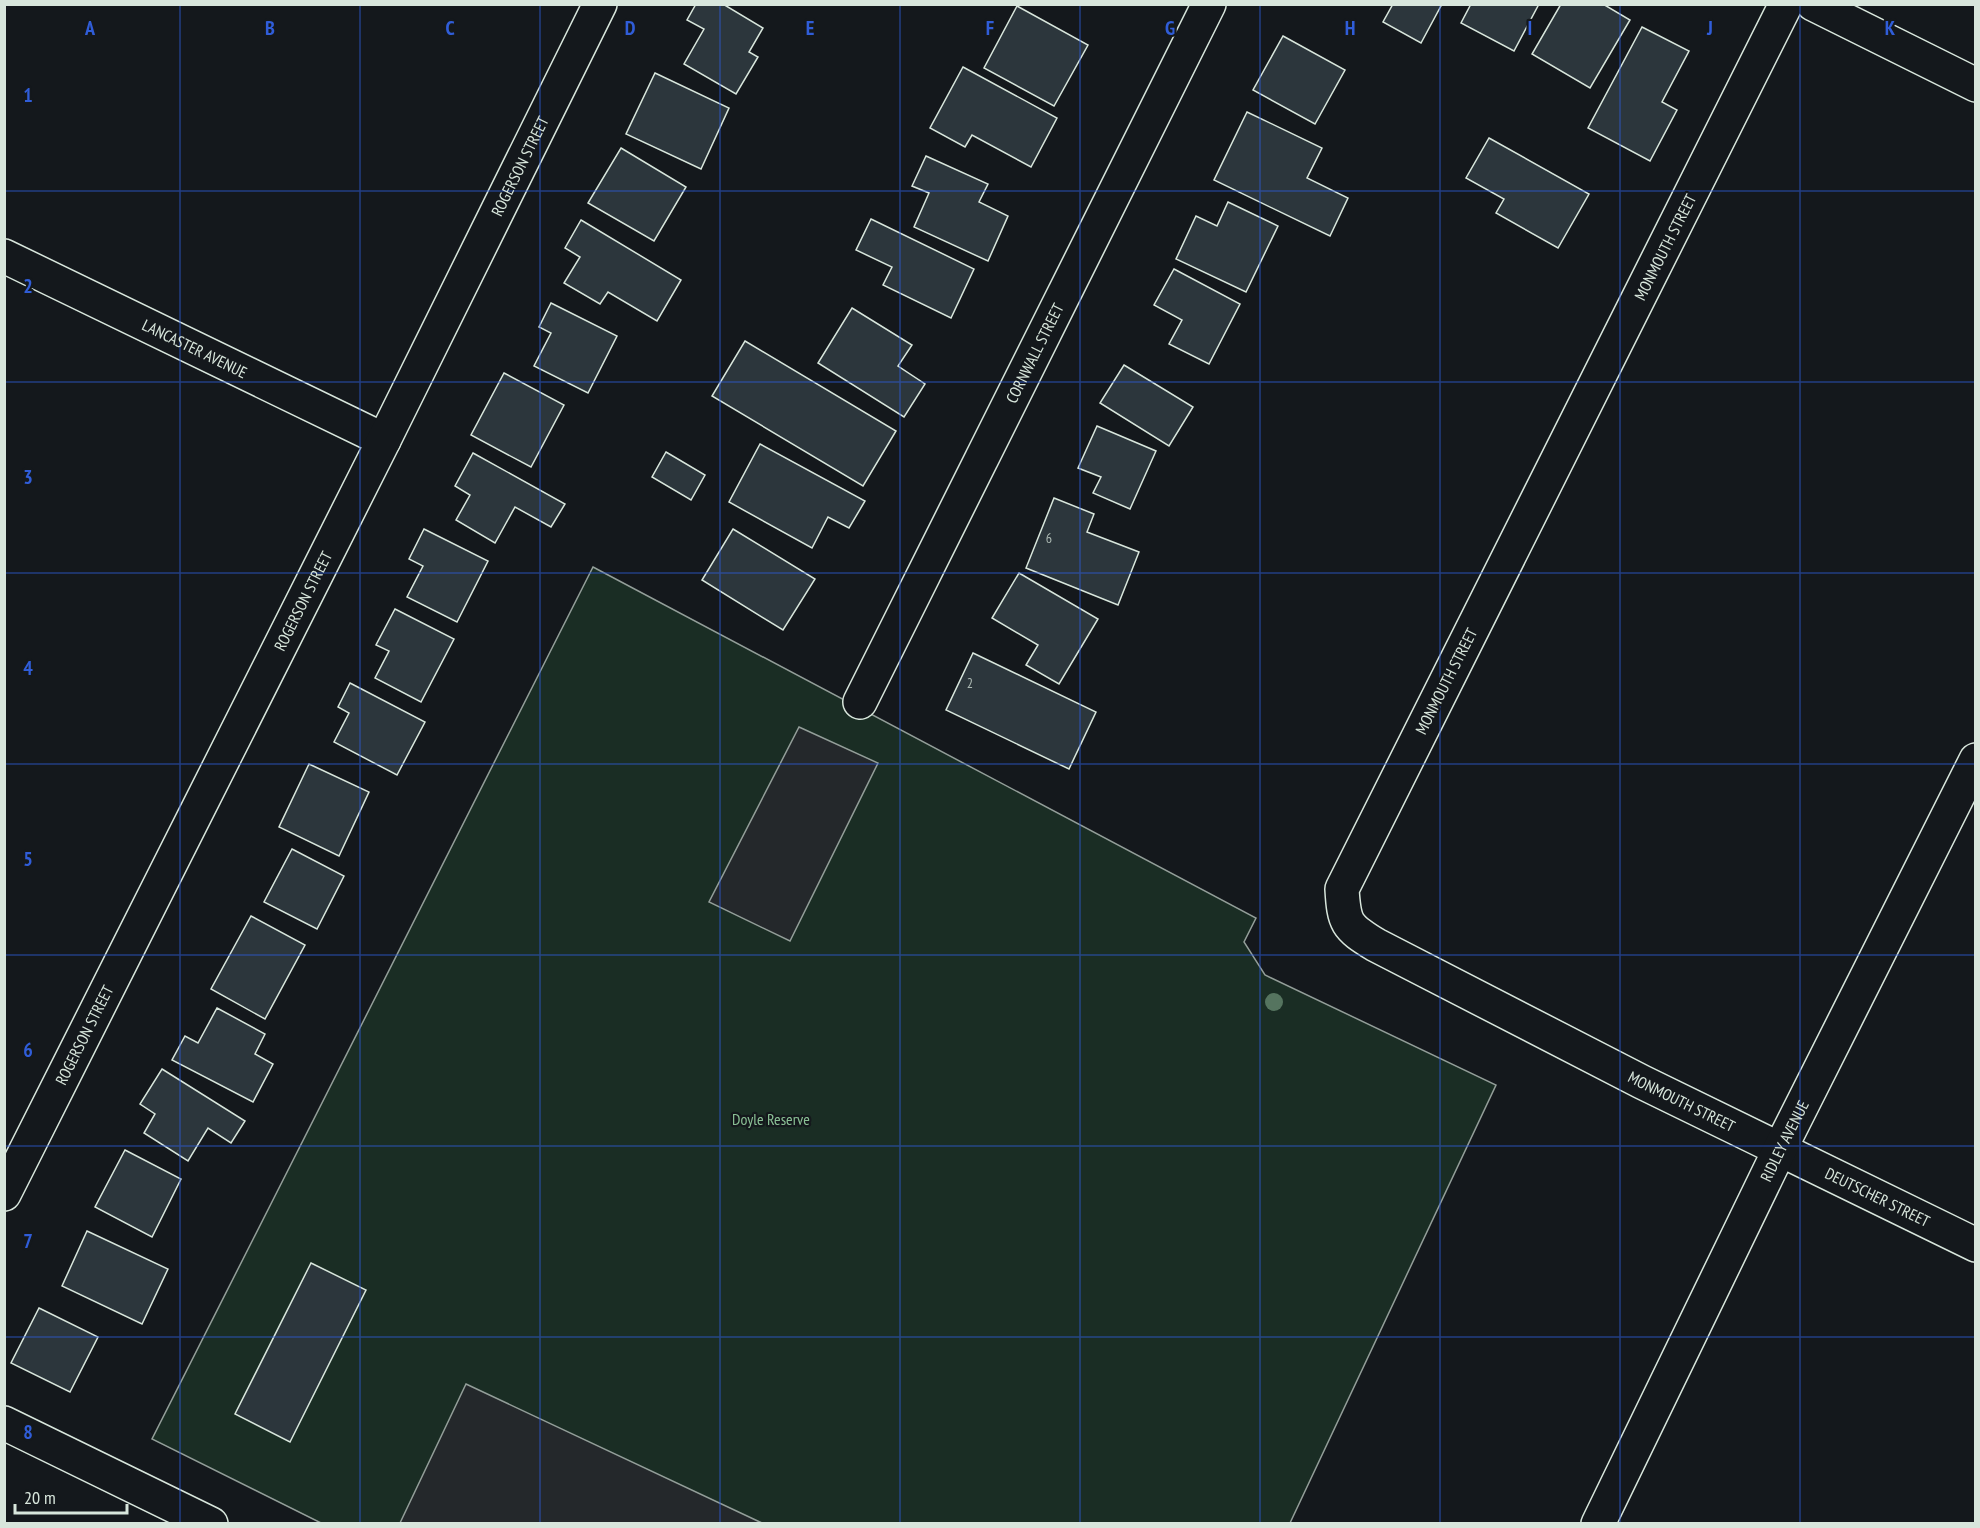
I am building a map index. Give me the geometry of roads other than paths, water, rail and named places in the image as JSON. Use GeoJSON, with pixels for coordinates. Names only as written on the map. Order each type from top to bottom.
{"type":"FeatureCollection","features":[{"type":"Feature","properties":{"kind":"street","name":"ROGERSON STREET"},"geometry":{"type":"LineString","coordinates":[[4,1194],[384,440],[600,4]]}},
{"type":"Feature","properties":{"kind":"street","name":"CORNWALL STREET"},"geometry":{"type":"LineString","coordinates":[[860,702],[1209,4]]}},
{"type":"Feature","properties":{"kind":"street","name":"MONMOUTH STREET"},"geometry":{"type":"LineString","coordinates":[[1780,1149],[1376,945],[1358,934],[1344,916],[1342,889],[1786,4]]}},
{"type":"Feature","properties":{"kind":"street"},"geometry":{"type":"LineString","coordinates":[[1813,4],[1976,85]]}},
{"type":"Feature","properties":{"kind":"street","name":"LANCASTER AVENUE"},"geometry":{"type":"LineString","coordinates":[[4,256],[384,440]]}},
{"type":"Feature","properties":{"kind":"street","name":"RIDLEY AVENUE"},"geometry":{"type":"LineString","coordinates":[[1598,1524],[1780,1149],[1976,760]]}},
{"type":"Feature","properties":{"kind":"street","name":"DEUTSCHER STREET"},"geometry":{"type":"LineString","coordinates":[[1780,1149],[1976,1245]]}},
{"type":"Feature","properties":{"kind":"street"},"geometry":{"type":"LineString","coordinates":[[4,1423],[211,1524]]}},
{"type":"Feature","properties":{"kind":"park label","name":"Doyle Reserve"},"geometry":{"type":"Point","coordinates":[771,1119]}}]}
